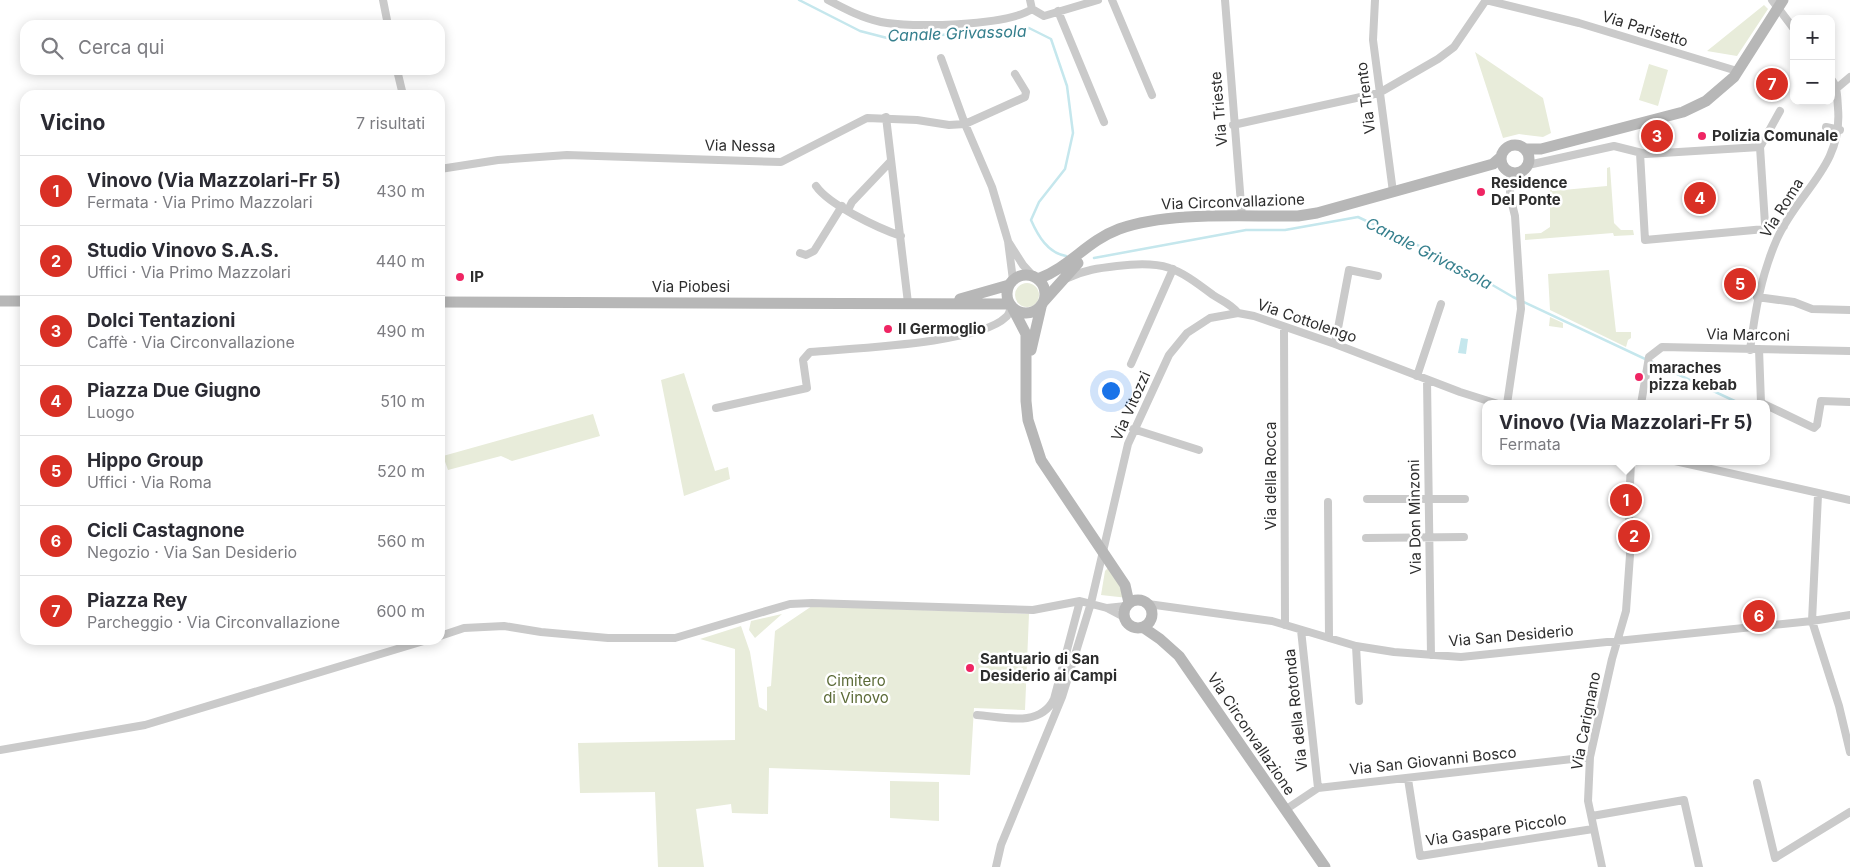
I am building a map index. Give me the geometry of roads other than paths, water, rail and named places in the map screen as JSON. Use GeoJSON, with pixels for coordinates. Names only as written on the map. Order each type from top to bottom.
{"type":"FeatureCollection","features":[{"type":"Feature","properties":{"kind":"street"},"geometry":{"type":"LineString","coordinates":[[383,0],[387,20]]}},
{"type":"Feature","properties":{"kind":"street"},"geometry":{"type":"LineString","coordinates":[[828,0],[863,17],[900,24],[984,21],[1008,18],[1030,3],[1044,16],[1098,0]]}},
{"type":"Feature","properties":{"kind":"street"},"geometry":{"type":"LineString","coordinates":[[1112,0],[1152,95]]}},
{"type":"Feature","properties":{"kind":"street","name":"Via Trieste"},"geometry":{"type":"LineString","coordinates":[[1225,0],[1242,217]]}},
{"type":"Feature","properties":{"kind":"street","name":"Via Trento"},"geometry":{"type":"LineString","coordinates":[[1375,0],[1373,40],[1392,192]]}},
{"type":"Feature","properties":{"kind":"street"},"geometry":{"type":"LineString","coordinates":[[1234,125],[1379,93],[1438,59],[1454,47],[1486,0]]}},
{"type":"Feature","properties":{"kind":"street","name":"Via Parisetto"},"geometry":{"type":"LineString","coordinates":[[1486,0],[1580,23],[1737,71]]}},
{"type":"Feature","properties":{"kind":"street"},"geometry":{"type":"LineString","coordinates":[[1737,71],[1778,3],[1790,22]]}},
{"type":"Feature","properties":{"kind":"street"},"geometry":{"type":"LineString","coordinates":[[1058,11],[1104,122]]}},
{"type":"Feature","properties":{"kind":"street"},"geometry":{"type":"LineString","coordinates":[[941,58],[965,124],[990,182],[1008,241],[1011,283],[1007,292],[1011,306],[1026,334],[1026,401],[1028,420],[1041,460],[1143,610]]}},
{"type":"Feature","properties":{"kind":"street","name":"Via Circonvallazione"},"geometry":{"type":"LineString","coordinates":[[1035,277],[1061,269],[1100,238],[1150,220],[1298,216],[1317,213],[1392,192],[1514,163],[1541,149],[1683,112],[1706,101],[1726,85],[1737,71]]}},
{"type":"Feature","properties":{"kind":"street"},"geometry":{"type":"LineString","coordinates":[[965,124],[1025,97],[1026,92],[1015,74]]}},
{"type":"Feature","properties":{"kind":"street"},"geometry":{"type":"LineString","coordinates":[[399,75],[402,90]]}},
{"type":"Feature","properties":{"kind":"street"},"geometry":{"type":"LineString","coordinates":[[1835,85],[1837,88],[1850,76]]}},
{"type":"Feature","properties":{"kind":"street","name":"Via Roma"},"geometry":{"type":"LineString","coordinates":[[1750,350],[1757,297],[1777,237],[1831,155],[1840,130],[1837,88]]}},
{"type":"Feature","properties":{"kind":"street"},"geometry":{"type":"LineString","coordinates":[[1764,226],[1760,147],[1780,111]]}},
{"type":"Feature","properties":{"kind":"street"},"geometry":{"type":"LineString","coordinates":[[886,117],[908,303]]}},
{"type":"Feature","properties":{"kind":"street","name":"Via Nessa"},"geometry":{"type":"LineString","coordinates":[[445,168],[498,160],[568,155],[781,162],[867,118],[886,117],[949,125],[965,124]]}},
{"type":"Feature","properties":{"kind":"street"},"geometry":{"type":"LineString","coordinates":[[1826,127],[1840,130]]}},
{"type":"Feature","properties":{"kind":"street"},"geometry":{"type":"LineString","coordinates":[[1508,400],[1520,300],[1515,216],[1510,196],[1514,163],[1614,146],[1640,153],[1760,147]]}},
{"type":"Feature","properties":{"kind":"street"},"geometry":{"type":"LineString","coordinates":[[1640,153],[1645,240],[1764,226],[1784,226]]}},
{"type":"Feature","properties":{"kind":"street"},"geometry":{"type":"LineString","coordinates":[[800,253],[806,255],[814,251],[845,208],[890,162]]}},
{"type":"Feature","properties":{"kind":"street"},"geometry":{"type":"LineString","coordinates":[[816,186],[821,193],[845,208],[901,236]]}},
{"type":"Feature","properties":{"kind":"street"},"geometry":{"type":"LineString","coordinates":[[1764,226],[1777,237]]}},
{"type":"Feature","properties":{"kind":"street","name":"Via Circonvallazione"},"geometry":{"type":"LineString","coordinates":[[1043,304],[1058,284],[1083,258],[1118,230]]}},
{"type":"Feature","properties":{"kind":"street"},"geometry":{"type":"LineString","coordinates":[[1008,241],[1023,265],[1045,289],[1043,304],[1027,364]]}},
{"type":"Feature","properties":{"kind":"street","name":"Via Cottolengo"},"geometry":{"type":"LineString","coordinates":[[1058,284],[1093,268],[1142,263],[1158,264],[1173,269],[1228,303],[1238,313],[1254,316],[1335,344],[1427,380],[1486,400]]}},
{"type":"Feature","properties":{"kind":"street"},"geometry":{"type":"LineString","coordinates":[[1131,364],[1173,269]]}},
{"type":"Feature","properties":{"kind":"street"},"geometry":{"type":"LineString","coordinates":[[1335,344],[1349,270],[1378,276]]}},
{"type":"Feature","properties":{"kind":"street"},"geometry":{"type":"LineString","coordinates":[[1011,283],[1022,275],[1035,277]]}},
{"type":"Feature","properties":{"kind":"street","name":"Via Piobesi"},"geometry":{"type":"LineString","coordinates":[[942,303],[990,292],[1011,283]]}},
{"type":"Feature","properties":{"kind":"street"},"geometry":{"type":"LineString","coordinates":[[1762,283],[1770,298]]}},
{"type":"Feature","properties":{"kind":"street"},"geometry":{"type":"LineString","coordinates":[[1757,297],[1794,302],[1812,309],[1850,310]]}},
{"type":"Feature","properties":{"kind":"street"},"geometry":{"type":"LineString","coordinates":[[0,300],[20,301]]}},
{"type":"Feature","properties":{"kind":"street","name":"Via Piobesi"},"geometry":{"type":"LineString","coordinates":[[445,302],[942,303],[1011,306]]}},
{"type":"Feature","properties":{"kind":"street"},"geometry":{"type":"LineString","coordinates":[[1011,306],[1024,314],[1036,311],[1043,304]]}},
{"type":"Feature","properties":{"kind":"street"},"geometry":{"type":"LineString","coordinates":[[1417,376],[1442,304]]}},
{"type":"Feature","properties":{"kind":"street"},"geometry":{"type":"LineString","coordinates":[[716,408],[808,388],[803,360],[810,352],[932,341],[978,332],[1007,317],[1011,306]]}},
{"type":"Feature","properties":{"kind":"street","name":"Via Vitozzi"},"geometry":{"type":"LineString","coordinates":[[996,867],[1001,845],[1062,697],[1091,603],[1133,429],[1177,343],[1187,333],[1210,318],[1238,313]]}},
{"type":"Feature","properties":{"kind":"street","name":"Via della Rocca"},"geometry":{"type":"LineString","coordinates":[[1284,327],[1285,625]]}},
{"type":"Feature","properties":{"kind":"street","name":"Via Marconi"},"geometry":{"type":"LineString","coordinates":[[1641,400],[1648,359],[1662,347],[1850,351]]}},
{"type":"Feature","properties":{"kind":"street"},"geometry":{"type":"LineString","coordinates":[[1759,349],[1761,400]]}},
{"type":"Feature","properties":{"kind":"street","name":"Via Don Minzoni"},"geometry":{"type":"LineString","coordinates":[[1427,380],[1431,654]]}},
{"type":"Feature","properties":{"kind":"street"},"geometry":{"type":"LineString","coordinates":[[1770,406],[1814,428],[1821,401],[1850,402]]}},
{"type":"Feature","properties":{"kind":"street"},"geometry":{"type":"LineString","coordinates":[[1133,429],[1198,450]]}},
{"type":"Feature","properties":{"kind":"street","name":"Via Carignano"},"geometry":{"type":"LineString","coordinates":[[1602,867],[1588,801],[1590,757],[1626,611],[1630,565],[1631,465]]}},
{"type":"Feature","properties":{"kind":"street"},"geometry":{"type":"LineString","coordinates":[[1692,465],[1818,495],[1850,500]]}},
{"type":"Feature","properties":{"kind":"street"},"geometry":{"type":"LineString","coordinates":[[1818,495],[1812,621],[1839,706],[1850,752]]}},
{"type":"Feature","properties":{"kind":"street"},"geometry":{"type":"LineString","coordinates":[[1367,499],[1464,499]]}},
{"type":"Feature","properties":{"kind":"street"},"geometry":{"type":"LineString","coordinates":[[1328,502],[1329,638]]}},
{"type":"Feature","properties":{"kind":"street"},"geometry":{"type":"LineString","coordinates":[[1366,538],[1464,537]]}},
{"type":"Feature","properties":{"kind":"street"},"geometry":{"type":"LineString","coordinates":[[445,634],[464,628],[504,626],[541,632],[608,638],[675,638],[790,604],[1033,610],[1080,601],[1108,608],[1124,618],[1131,627],[1143,610]]}},
{"type":"Feature","properties":{"kind":"street"},"geometry":{"type":"LineString","coordinates":[[977,714],[1031,718],[1047,710],[1054,699],[1080,601]]}},
{"type":"Feature","properties":{"kind":"street","name":"Via San Desiderio"},"geometry":{"type":"LineString","coordinates":[[1108,608],[1285,625],[1356,646],[1394,652],[1461,657],[1618,639],[1812,621],[1850,615]]}},
{"type":"Feature","properties":{"kind":"street"},"geometry":{"type":"LineString","coordinates":[[1124,618],[1143,610]]}},
{"type":"Feature","properties":{"kind":"street","name":"Via Circonvallazione"},"geometry":{"type":"LineString","coordinates":[[1143,610],[1160,639],[1179,656],[1325,867]]}},
{"type":"Feature","properties":{"kind":"street","name":"Via della Rotonda"},"geometry":{"type":"LineString","coordinates":[[1301,630],[1318,788]]}},
{"type":"Feature","properties":{"kind":"street"},"geometry":{"type":"LineString","coordinates":[[0,750],[145,725],[410,645]]}},
{"type":"Feature","properties":{"kind":"street"},"geometry":{"type":"LineString","coordinates":[[1356,646],[1358,702]]}},
{"type":"Feature","properties":{"kind":"street","name":"Via San Giovanni Bosco"},"geometry":{"type":"LineString","coordinates":[[1285,810],[1318,788],[1590,757]]}},
{"type":"Feature","properties":{"kind":"street","name":"Via Gaspare Piccolo"},"geometry":{"type":"LineString","coordinates":[[1408,779],[1420,856],[1593,829]]}},
{"type":"Feature","properties":{"kind":"street"},"geometry":{"type":"LineString","coordinates":[[1757,783],[1775,858],[1850,812]]}},
{"type":"Feature","properties":{"kind":"street"},"geometry":{"type":"LineString","coordinates":[[1592,816],[1684,800],[1699,867]]}},
{"type":"Feature","properties":{"kind":"water"},"geometry":{"type":"Polygon","coordinates":[[[1461,338],[1468,339],[1466,354],[1458,353],[1461,338]]]}},
{"type":"Feature","properties":{"kind":"waterway","name":"Canale Grivassola"},"geometry":{"type":"LineString","coordinates":[[799,0],[860,31],[891,39],[1029,28],[1051,39],[1067,86],[1073,133],[1065,169],[1039,202],[1031,220],[1044,243],[1054,251],[1066,256]]}},
{"type":"Feature","properties":{"kind":"waterway","name":"Canale Grivassola"},"geometry":{"type":"LineString","coordinates":[[1094,258],[1246,230],[1285,230],[1358,217],[1453,262],[1513,297],[1732,400]]}},
{"type":"Feature","properties":{"kind":"place","name":"Piazza Rey"},"geometry":{"type":"Point","coordinates":[1772,84]}},
{"type":"Feature","properties":{"kind":"place","name":"Dolci Tentazioni"},"geometry":{"type":"Point","coordinates":[1657,136]}},
{"type":"Feature","properties":{"kind":"place","name":"Polizia Comunale"},"geometry":{"type":"Point","coordinates":[1702,136]}},
{"type":"Feature","properties":{"kind":"place","name":"Residence Del Ponte"},"geometry":{"type":"Point","coordinates":[1481,192]}},
{"type":"Feature","properties":{"kind":"place","name":"Piazza Due Giugno"},"geometry":{"type":"Point","coordinates":[1700,198]}},
{"type":"Feature","properties":{"kind":"place","name":"IP"},"geometry":{"type":"Point","coordinates":[460,277]}},
{"type":"Feature","properties":{"kind":"place","name":"Hippo Group"},"geometry":{"type":"Point","coordinates":[1740,284]}},
{"type":"Feature","properties":{"kind":"place","name":"Il Germoglio"},"geometry":{"type":"Point","coordinates":[888,329]}},
{"type":"Feature","properties":{"kind":"place","name":"maraches pizza kebab"},"geometry":{"type":"Point","coordinates":[1639,377]}},
{"type":"Feature","properties":{"kind":"place","name":"Vinovo (Via Mazzolari-Fr 5)"},"geometry":{"type":"Point","coordinates":[1626,500]}},
{"type":"Feature","properties":{"kind":"place","name":"Studio Vinovo S.A.S."},"geometry":{"type":"Point","coordinates":[1634,536]}},
{"type":"Feature","properties":{"kind":"place","name":"Cicli Castagnone"},"geometry":{"type":"Point","coordinates":[1759,616]}},
{"type":"Feature","properties":{"kind":"place","name":"Santuario di San Desiderio ai Campi"},"geometry":{"type":"Point","coordinates":[970,668]}},
{"type":"Feature","properties":{"kind":"park label","name":"Cimitero di Vinovo"},"geometry":{"type":"Point","coordinates":[856,690]}}]}
